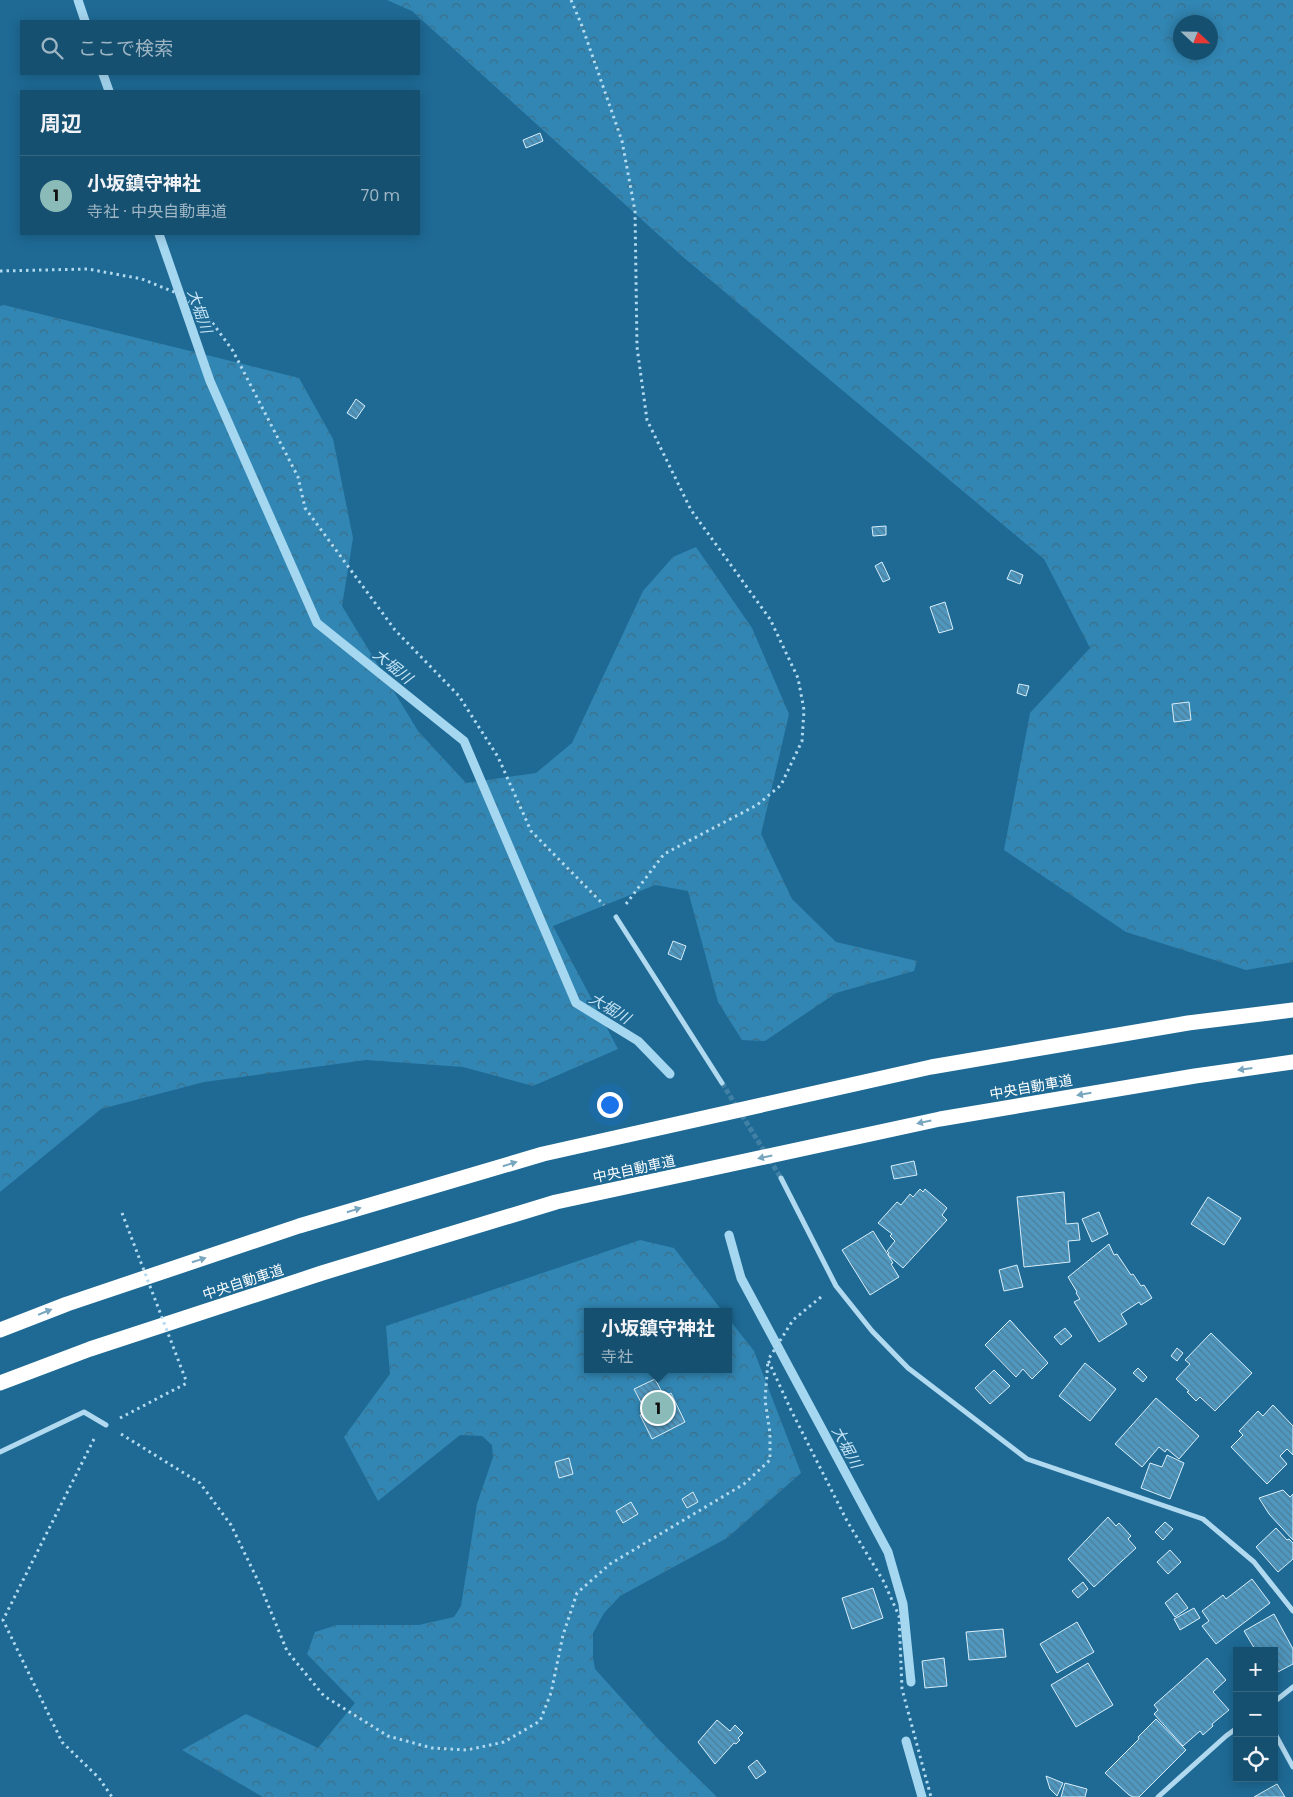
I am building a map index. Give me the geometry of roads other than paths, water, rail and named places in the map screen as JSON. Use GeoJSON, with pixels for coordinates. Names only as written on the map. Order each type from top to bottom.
{"type":"FeatureCollection","features":[{"type":"Feature","properties":{"kind":"highway"},"geometry":{"type":"LineString","coordinates":[[0,1330],[66,1304],[299,1226],[543,1154],[931,1067],[1188,1023],[1293,1010]]}},
{"type":"Feature","properties":{"kind":"highway","name":"中央自動車道"},"geometry":{"type":"LineString","coordinates":[[0,1383],[90,1349],[312,1276],[556,1202],[940,1119],[1195,1076],[1293,1062]]}},
{"type":"Feature","properties":{"kind":"street"},"geometry":{"type":"LineString","coordinates":[[616,917],[722,1083]]}},
{"type":"Feature","properties":{"kind":"street"},"geometry":{"type":"LineString","coordinates":[[781,1178],[836,1286],[872,1331],[908,1368],[1027,1459],[1203,1519],[1254,1562],[1293,1611]]}},
{"type":"Feature","properties":{"kind":"street"},"geometry":{"type":"LineString","coordinates":[[0,1452],[84,1412],[104,1424]]}},
{"type":"Feature","properties":{"kind":"street"},"geometry":{"type":"LineString","coordinates":[[1278,1699],[1293,1687]]}},
{"type":"Feature","properties":{"kind":"street"},"geometry":{"type":"LineString","coordinates":[[1158,1797],[1233,1731]]}},
{"type":"Feature","properties":{"kind":"street"},"geometry":{"type":"LineString","coordinates":[[1277,1737],[1293,1768]]}},
{"type":"Feature","properties":{"kind":"waterway","name":"大堀川"},"geometry":{"type":"LineString","coordinates":[[78,0],[85,20]]}},
{"type":"Feature","properties":{"kind":"waterway","name":"大堀川"},"geometry":{"type":"LineString","coordinates":[[103,75],[109,90]]}},
{"type":"Feature","properties":{"kind":"waterway","name":"大堀川"},"geometry":{"type":"LineString","coordinates":[[159,235],[210,381],[317,623],[464,741],[576,1003],[638,1041],[670,1074]]}},
{"type":"Feature","properties":{"kind":"waterway","name":"大堀川"},"geometry":{"type":"LineString","coordinates":[[729,1235],[741,1278],[888,1552],[903,1604],[911,1682]]}},
{"type":"Feature","properties":{"kind":"waterway","name":"大堀川"},"geometry":{"type":"LineString","coordinates":[[906,1741],[922,1797]]}},
{"type":"Feature","properties":{"kind":"tunnel"},"geometry":{"type":"LineString","coordinates":[[722,1083],[781,1178]]}},
{"type":"Feature","properties":{"kind":"place","name":"小坂鎮守神社"},"geometry":{"type":"Point","coordinates":[658,1408]}}]}
